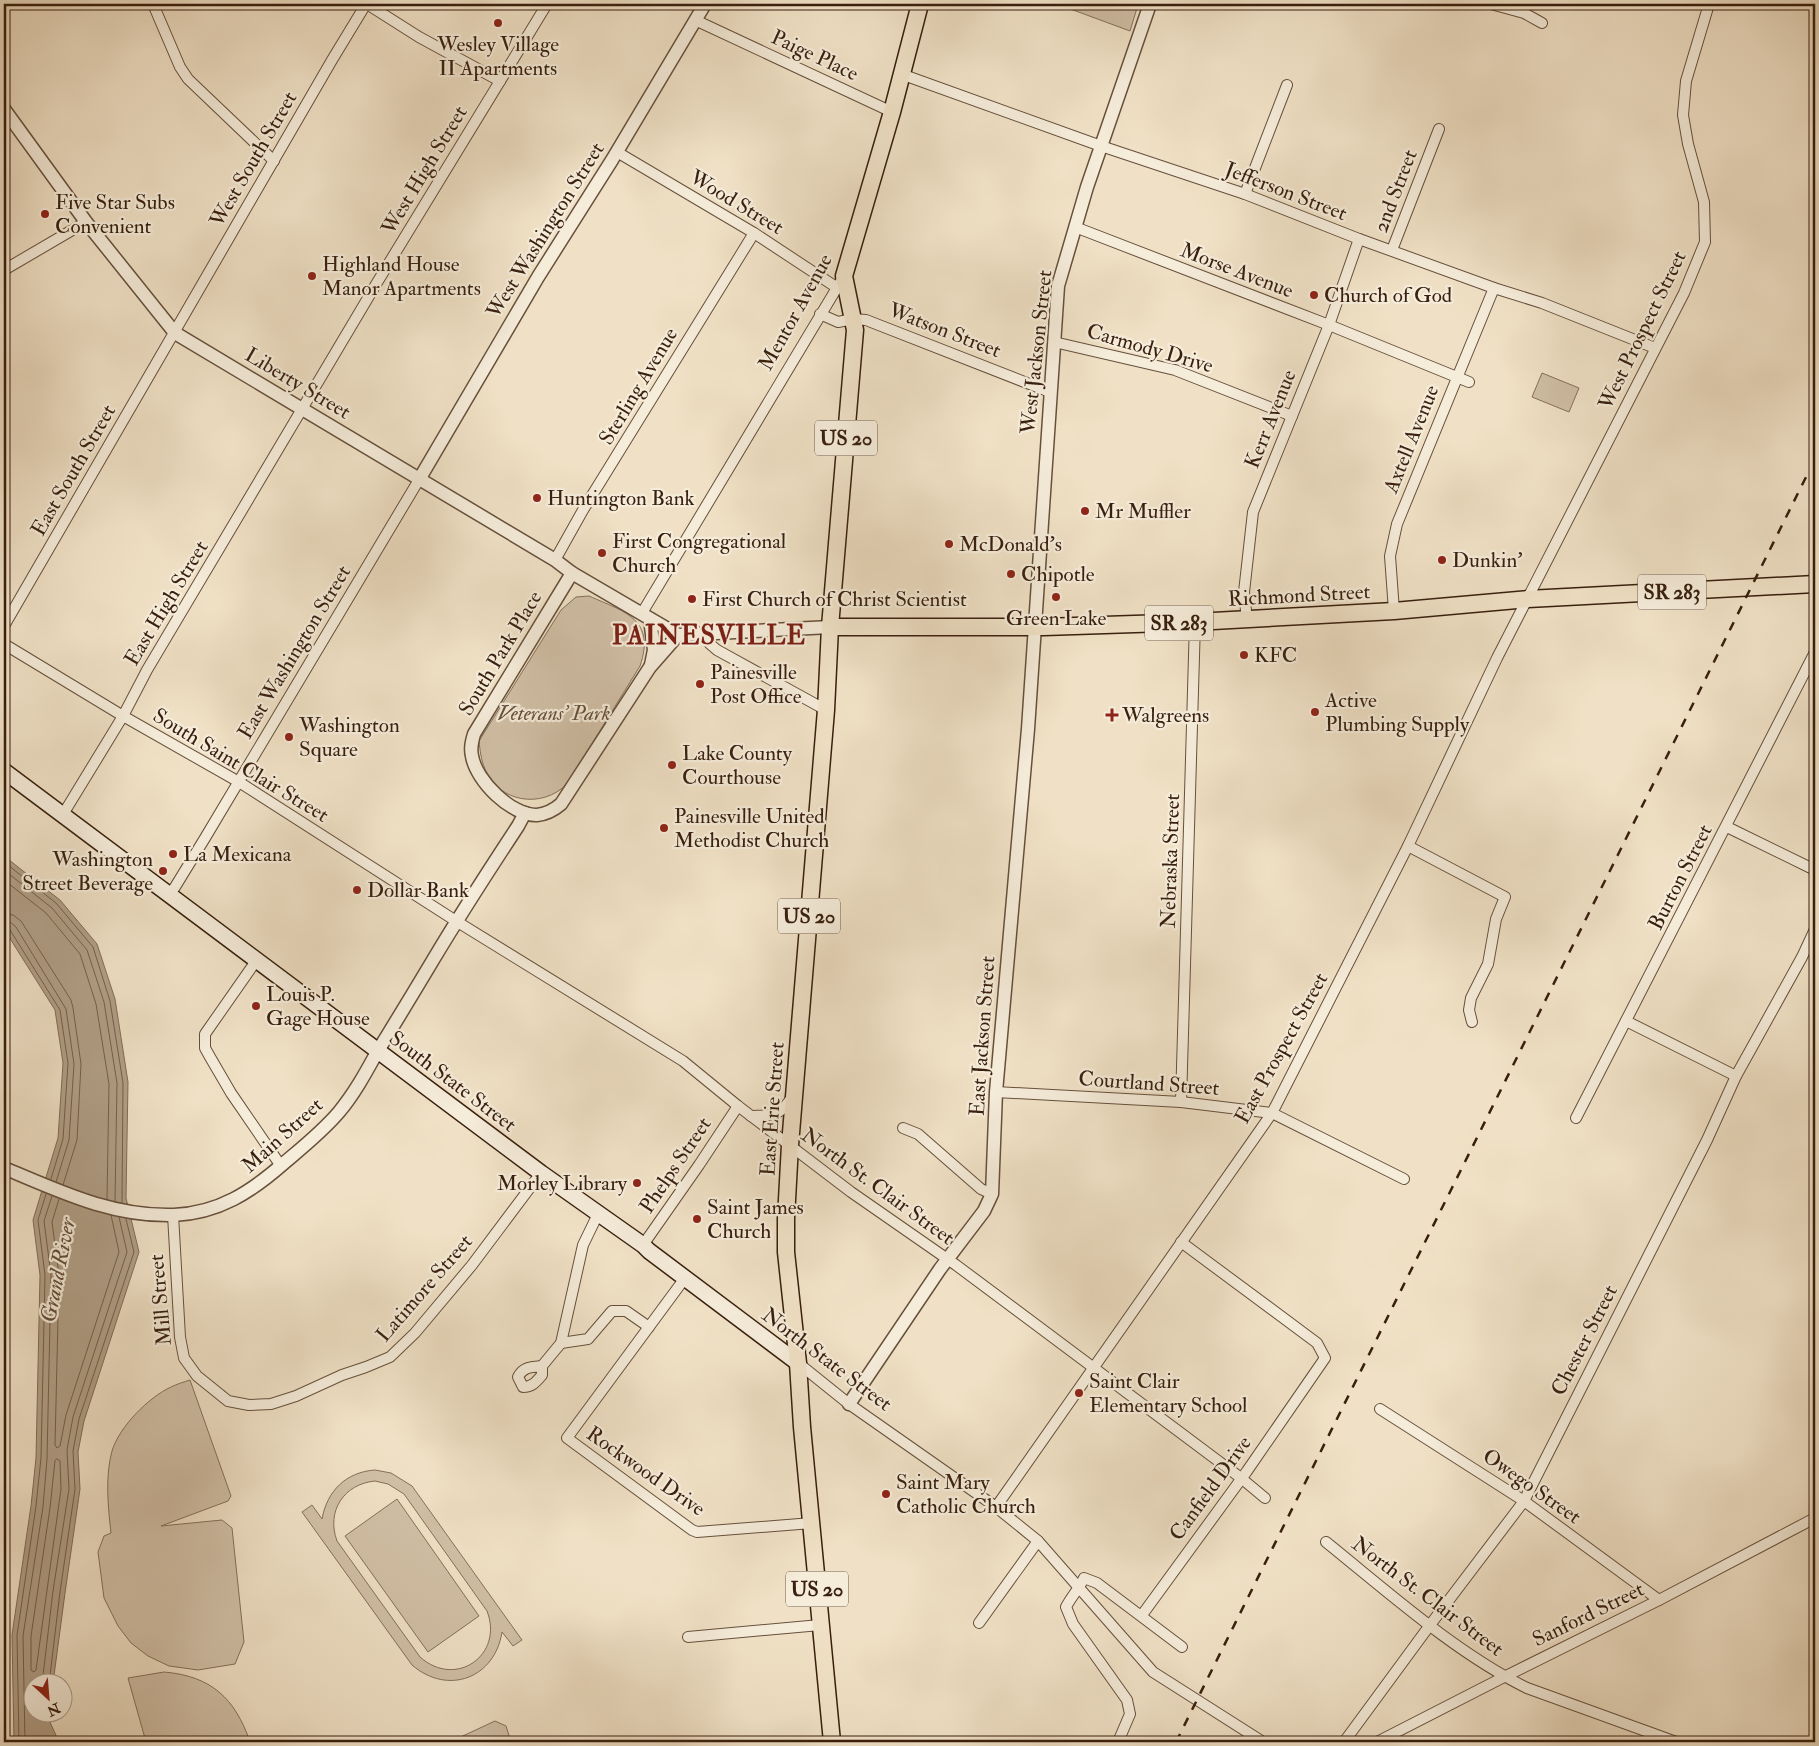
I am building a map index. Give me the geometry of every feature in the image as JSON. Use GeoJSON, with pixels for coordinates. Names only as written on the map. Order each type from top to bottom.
{"type":"FeatureCollection","features":[{"type":"Feature","properties":{"kind":"main road","name":"Mentor Avenue"},"geometry":{"type":"LineString","coordinates":[[840,282],[892,112],[920,4]]}},
{"type":"Feature","properties":{"kind":"main road","name":"US 20"},"geometry":{"type":"LineString","coordinates":[[830,627],[855,330],[840,282]]}},
{"type":"Feature","properties":{"kind":"main road","name":"Richmond Street"},"geometry":{"type":"LineString","coordinates":[[830,627],[1034,627],[1247,620],[1394,611],[1528,599],[1815,584]]}},
{"type":"Feature","properties":{"kind":"main road","name":"East Erie Street"},"geometry":{"type":"LineString","coordinates":[[830,627],[826,710],[790,1145],[786,1252],[798,1363],[832,1742]]}},
{"type":"Feature","properties":{"kind":"main road","name":"South State Street"},"geometry":{"type":"LineString","coordinates":[[4,771],[168,896],[541,1173]]}},
{"type":"Feature","properties":{"kind":"main road","name":"North State Street"},"geometry":{"type":"LineString","coordinates":[[541,1173],[643,1245],[798,1363]]}},
{"type":"Feature","properties":{"kind":"street"},"geometry":{"type":"LineString","coordinates":[[153,4],[180,67],[188,79],[274,162]]}},
{"type":"Feature","properties":{"kind":"street"},"geometry":{"type":"LineString","coordinates":[[367,4],[419,37],[500,81]]}},
{"type":"Feature","properties":{"kind":"street","name":"West South Street"},"geometry":{"type":"LineString","coordinates":[[175,333],[332,60],[367,4]]}},
{"type":"Feature","properties":{"kind":"street","name":"West High Street"},"geometry":{"type":"LineString","coordinates":[[303,408],[547,4]]}},
{"type":"Feature","properties":{"kind":"street","name":"West Washington Street"},"geometry":{"type":"LineString","coordinates":[[420,478],[538,277],[617,152],[705,4]]}},
{"type":"Feature","properties":{"kind":"street","name":"West Jackson Street"},"geometry":{"type":"LineString","coordinates":[[1034,627],[1058,286],[1101,146],[1150,4]]}},
{"type":"Feature","properties":{"kind":"street"},"geometry":{"type":"LineString","coordinates":[[1491,4],[1524,13],[1542,23]]}},
{"type":"Feature","properties":{"kind":"street","name":"West Prospect Street"},"geometry":{"type":"LineString","coordinates":[[1528,599],[1684,293],[1705,242],[1704,202],[1688,144],[1683,115],[1686,81],[1709,4]]}},
{"type":"Feature","properties":{"kind":"street","name":"Paige Place"},"geometry":{"type":"LineString","coordinates":[[695,20],[892,112]]}},
{"type":"Feature","properties":{"kind":"street","name":"Jefferson Street"},"geometry":{"type":"LineString","coordinates":[[901,74],[1101,146],[1245,194],[1494,288],[1542,303],[1655,348]]}},
{"type":"Feature","properties":{"kind":"street"},"geometry":{"type":"LineString","coordinates":[[1245,194],[1286,85]]}},
{"type":"Feature","properties":{"kind":"street","name":"Liberty Street"},"geometry":{"type":"LineString","coordinates":[[4,109],[86,222],[175,333],[420,478],[555,560],[572,573],[646,616]]}},
{"type":"Feature","properties":{"kind":"street","name":"2nd Street"},"geometry":{"type":"LineString","coordinates":[[1392,250],[1439,128]]}},
{"type":"Feature","properties":{"kind":"street","name":"Wood Street"},"geometry":{"type":"LineString","coordinates":[[617,152],[840,282]]}},
{"type":"Feature","properties":{"kind":"street"},"geometry":{"type":"LineString","coordinates":[[4,270],[86,222]]}},
{"type":"Feature","properties":{"kind":"street","name":"Morse Avenue"},"geometry":{"type":"LineString","coordinates":[[1075,227],[1469,382]]}},
{"type":"Feature","properties":{"kind":"street","name":"Sterling Avenue"},"geometry":{"type":"LineString","coordinates":[[555,560],[583,510],[754,233]]}},
{"type":"Feature","properties":{"kind":"street","name":"Kerr Avenue"},"geometry":{"type":"LineString","coordinates":[[1247,620],[1244,592],[1253,512],[1328,325],[1359,238]]}},
{"type":"Feature","properties":{"kind":"street","name":"Mentor Avenue"},"geometry":{"type":"LineString","coordinates":[[646,616],[840,282]]}},
{"type":"Feature","properties":{"kind":"street","name":"Axtell Avenue"},"geometry":{"type":"LineString","coordinates":[[1394,611],[1390,556],[1397,524],[1494,288]]}},
{"type":"Feature","properties":{"kind":"street","name":"Watson Street"},"geometry":{"type":"LineString","coordinates":[[820,314],[838,322],[853,319],[866,320],[1050,392]]}},
{"type":"Feature","properties":{"kind":"street","name":"East South Street"},"geometry":{"type":"LineString","coordinates":[[4,626],[175,333]]}},
{"type":"Feature","properties":{"kind":"street","name":"Carmody Drive"},"geometry":{"type":"LineString","coordinates":[[1054,342],[1175,370],[1292,416]]}},
{"type":"Feature","properties":{"kind":"street","name":"East High Street"},"geometry":{"type":"LineString","coordinates":[[62,816],[123,716],[147,670],[303,408]]}},
{"type":"Feature","properties":{"kind":"street","name":"East Washington Street"},"geometry":{"type":"LineString","coordinates":[[168,896],[206,838],[420,478]]}},
{"type":"Feature","properties":{"kind":"street","name":"South Park Place"},"geometry":{"type":"LineString","coordinates":[[525,813],[509,804],[488,788],[476,769],[471,746],[474,734],[572,573]]}},
{"type":"Feature","properties":{"kind":"street","name":"East Prospect Street"},"geometry":{"type":"LineString","coordinates":[[996,1507],[1272,1113],[1408,846],[1497,658],[1528,599]]}},
{"type":"Feature","properties":{"kind":"street"},"geometry":{"type":"LineString","coordinates":[[525,813],[536,815],[546,813],[561,804],[650,667],[678,635],[646,616]]}},
{"type":"Feature","properties":{"kind":"street"},"geometry":{"type":"LineString","coordinates":[[646,616],[654,650],[650,667]]}},
{"type":"Feature","properties":{"kind":"street","name":"Nebraska Street"},"geometry":{"type":"LineString","coordinates":[[1181,1102],[1195,622]]}},
{"type":"Feature","properties":{"kind":"street","name":"Richmond Street"},"geometry":{"type":"LineString","coordinates":[[678,635],[830,627]]}},
{"type":"Feature","properties":{"kind":"street","name":"East Jackson Street"},"geometry":{"type":"LineString","coordinates":[[849,1404],[984,1211],[992,1194],[996,1092],[1028,739],[1034,627]]}},
{"type":"Feature","properties":{"kind":"street"},"geometry":{"type":"LineString","coordinates":[[705,634],[710,644],[717,650],[826,710]]}},
{"type":"Feature","properties":{"kind":"street","name":"South Saint Clair Street"},"geometry":{"type":"LineString","coordinates":[[4,644],[123,716],[239,782],[456,921]]}},
{"type":"Feature","properties":{"kind":"street","name":"Burton Street"},"geometry":{"type":"LineString","coordinates":[[1576,1118],[1727,827],[1815,652]]}},
{"type":"Feature","properties":{"kind":"street","name":"Main Street"},"geometry":{"type":"LineString","coordinates":[[4,1168],[85,1202],[124,1212],[159,1215],[191,1213],[215,1207],[239,1198],[263,1182],[324,1130],[340,1110],[525,813]]}},
{"type":"Feature","properties":{"kind":"street"},"geometry":{"type":"LineString","coordinates":[[1727,827],[1815,870]]}},
{"type":"Feature","properties":{"kind":"street"},"geometry":{"type":"LineString","coordinates":[[1408,846],[1505,897],[1496,919],[1488,964],[1472,998],[1469,1010],[1472,1022]]}},
{"type":"Feature","properties":{"kind":"street","name":"North St. Clair Street"},"geometry":{"type":"LineString","coordinates":[[456,921],[673,1054],[750,1116],[851,1192],[948,1260],[1095,1368],[1265,1498]]}},
{"type":"Feature","properties":{"kind":"street","name":"Chester Street"},"geometry":{"type":"LineString","coordinates":[[1344,1742],[1524,1501],[1706,1140],[1736,1076],[1802,957],[1815,929]]}},
{"type":"Feature","properties":{"kind":"street"},"geometry":{"type":"LineString","coordinates":[[256,961],[205,1034],[206,1048],[231,1093],[281,1166]]}},
{"type":"Feature","properties":{"kind":"street"},"geometry":{"type":"LineString","coordinates":[[1626,1021],[1736,1076]]}},
{"type":"Feature","properties":{"kind":"street","name":"Courtland Street"},"geometry":{"type":"LineString","coordinates":[[996,1092],[1181,1102],[1272,1113],[1404,1179]]}},
{"type":"Feature","properties":{"kind":"street"},"geometry":{"type":"LineString","coordinates":[[750,1116],[774,1115],[783,1110],[794,1094]]}},
{"type":"Feature","properties":{"kind":"street","name":"Phelps Street"},"geometry":{"type":"LineString","coordinates":[[643,1245],[738,1106]]}},
{"type":"Feature","properties":{"kind":"street"},"geometry":{"type":"LineString","coordinates":[[903,1128],[918,1134],[981,1189],[992,1194]]}},
{"type":"Feature","properties":{"kind":"street","name":"Latimore Street"},"geometry":{"type":"LineString","coordinates":[[249,1405],[271,1404],[296,1396],[342,1374],[366,1368],[390,1358],[415,1333],[472,1265],[541,1173]]}},
{"type":"Feature","properties":{"kind":"street"},"geometry":{"type":"LineString","coordinates":[[542,1366],[561,1343],[583,1245],[598,1214]]}},
{"type":"Feature","properties":{"kind":"street","name":"Mill Street"},"geometry":{"type":"LineString","coordinates":[[173,1215],[180,1336],[184,1358],[197,1376],[228,1401],[249,1405]]}},
{"type":"Feature","properties":{"kind":"street","name":"Canfield Drive"},"geometry":{"type":"LineString","coordinates":[[1142,1615],[1326,1358],[1317,1343],[1181,1242]]}},
{"type":"Feature","properties":{"kind":"street","name":"Rockwood Drive"},"geometry":{"type":"LineString","coordinates":[[685,1278],[568,1438],[697,1532],[812,1523]]}},
{"type":"Feature","properties":{"kind":"street"},"geometry":{"type":"LineString","coordinates":[[561,1343],[588,1339],[612,1311],[626,1311],[649,1327]]}},
{"type":"Feature","properties":{"kind":"street","name":"North State Street"},"geometry":{"type":"LineString","coordinates":[[798,1363],[849,1404],[996,1507],[1038,1541],[1153,1672],[1263,1742]]}},
{"type":"Feature","properties":{"kind":"street","name":"Owego Street"},"geometry":{"type":"LineString","coordinates":[[1380,1409],[1524,1501],[1659,1600]]}},
{"type":"Feature","properties":{"kind":"street","name":"Sanford Street"},"geometry":{"type":"LineString","coordinates":[[1377,1742],[1659,1600],[1815,1518]]}},
{"type":"Feature","properties":{"kind":"street"},"geometry":{"type":"LineString","coordinates":[[979,1623],[1038,1541]]}},
{"type":"Feature","properties":{"kind":"street","name":"North St. Clair Street"},"geometry":{"type":"LineString","coordinates":[[1326,1542],[1430,1625],[1504,1677],[1527,1688],[1676,1742]]}},
{"type":"Feature","properties":{"kind":"street"},"geometry":{"type":"LineString","coordinates":[[1118,1742],[1130,1714],[1127,1700],[1073,1624],[1066,1608],[1071,1597],[1079,1589],[1084,1578],[1097,1582],[1182,1646]]}},
{"type":"Feature","properties":{"kind":"street"},"geometry":{"type":"LineString","coordinates":[[688,1637],[820,1625]]}},
{"type":"Feature","properties":{"kind":"green space"},"geometry":{"type":"Polygon","coordinates":[[[1057,4],[1126,4],[1137,8],[1130,31],[1057,4]]]}},
{"type":"Feature","properties":{"kind":"green space"},"geometry":{"type":"Polygon","coordinates":[[[1542,373],[1579,388],[1569,412],[1532,397],[1542,373]]]}},
{"type":"Feature","properties":{"kind":"green space","name":"Veterans' Park"},"geometry":{"type":"Polygon","coordinates":[[[589,596],[625,613],[634,619],[640,627],[644,637],[644,650],[640,666],[567,784],[557,792],[546,797],[522,799],[500,789],[492,780],[485,769],[479,741],[561,610],[576,597],[589,596]]]}},
{"type":"Feature","properties":{"kind":"green space"},"geometry":{"type":"Polygon","coordinates":[[[190,1380],[231,1496],[228,1501],[161,1526],[222,1520],[232,1528],[244,1642],[235,1664],[198,1670],[169,1666],[148,1656],[131,1643],[118,1626],[104,1598],[98,1552],[104,1536],[111,1533],[108,1481],[112,1451],[121,1432],[153,1398],[171,1387],[190,1380]]]}},
{"type":"Feature","properties":{"kind":"green space"},"geometry":{"type":"Polygon","coordinates":[[[375,1470],[391,1473],[412,1486],[522,1640],[513,1646],[502,1632],[498,1648],[490,1661],[480,1671],[468,1677],[454,1680],[440,1679],[426,1674],[412,1665],[302,1512],[312,1505],[322,1519],[328,1500],[333,1492],[347,1479],[375,1470]],[[375,1481],[364,1483],[346,1493],[340,1501],[334,1519],[337,1541],[420,1657],[434,1666],[448,1670],[462,1668],[473,1663],[483,1653],[489,1641],[490,1627],[487,1611],[404,1494],[388,1484],[375,1481]]]}},
{"type":"Feature","properties":{"kind":"green space"},"geometry":{"type":"Polygon","coordinates":[[[397,1499],[479,1616],[428,1652],[345,1536],[397,1499]]]}},
{"type":"Feature","properties":{"kind":"green space"},"geometry":{"type":"Polygon","coordinates":[[[164,1672],[195,1678],[219,1692],[237,1713],[250,1742],[146,1742],[128,1678],[164,1672]]]}},
{"type":"Feature","properties":{"kind":"green space"},"geometry":{"type":"Polygon","coordinates":[[[495,1721],[506,1726],[511,1742],[450,1742],[495,1721]]]}},
{"type":"Feature","properties":{"kind":"water","name":"Grand River"},"geometry":{"type":"Polygon","coordinates":[[[4,856],[60,900],[97,944],[115,999],[128,1082],[126,1198],[139,1252],[84,1421],[78,1452],[80,1489],[54,1674],[22,1674],[22,1724],[51,1724],[59,1742],[14,1742],[12,1635],[36,1458],[40,1275],[33,1220],[58,1138],[63,1063],[55,1010],[4,929],[4,856]]]}},
{"type":"Feature","properties":{"kind":"railway"},"geometry":{"type":"LineString","coordinates":[[1176,1742],[1815,459]]}},
{"type":"Feature","properties":{"kind":"place","name":"Wesley Village II Apartments"},"geometry":{"type":"Point","coordinates":[498,23]}},
{"type":"Feature","properties":{"kind":"place","name":"Five Star Subs Convenient"},"geometry":{"type":"Point","coordinates":[45,214]}},
{"type":"Feature","properties":{"kind":"place","name":"Highland House Manor Apartments"},"geometry":{"type":"Point","coordinates":[312,276]}},
{"type":"Feature","properties":{"kind":"place","name":"Church of God"},"geometry":{"type":"Point","coordinates":[1314,295]}},
{"type":"Feature","properties":{"kind":"place","name":"Huntington Bank"},"geometry":{"type":"Point","coordinates":[537,498]}},
{"type":"Feature","properties":{"kind":"place","name":"Mr Muffler"},"geometry":{"type":"Point","coordinates":[1085,511]}},
{"type":"Feature","properties":{"kind":"place","name":"McDonald's"},"geometry":{"type":"Point","coordinates":[949,544]}},
{"type":"Feature","properties":{"kind":"place","name":"First Congregational Church"},"geometry":{"type":"Point","coordinates":[602,553]}},
{"type":"Feature","properties":{"kind":"place","name":"Dunkin'"},"geometry":{"type":"Point","coordinates":[1442,560]}},
{"type":"Feature","properties":{"kind":"place","name":"Chipotle"},"geometry":{"type":"Point","coordinates":[1011,574]}},
{"type":"Feature","properties":{"kind":"place","name":"Green Lake"},"geometry":{"type":"Point","coordinates":[1056,597]}},
{"type":"Feature","properties":{"kind":"place","name":"First Church of Christ Scientist"},"geometry":{"type":"Point","coordinates":[692,599]}},
{"type":"Feature","properties":{"kind":"place","name":"KFC"},"geometry":{"type":"Point","coordinates":[1244,655]}},
{"type":"Feature","properties":{"kind":"place","name":"Painesville Post Office"},"geometry":{"type":"Point","coordinates":[700,684]}},
{"type":"Feature","properties":{"kind":"place","name":"Active Plumbing Supply"},"geometry":{"type":"Point","coordinates":[1315,712]}},
{"type":"Feature","properties":{"kind":"place","name":"Walgreens"},"geometry":{"type":"Point","coordinates":[1112,715]}},
{"type":"Feature","properties":{"kind":"place","name":"Washington Square"},"geometry":{"type":"Point","coordinates":[289,737]}},
{"type":"Feature","properties":{"kind":"place","name":"Lake County Courthouse"},"geometry":{"type":"Point","coordinates":[672,765]}},
{"type":"Feature","properties":{"kind":"place","name":"Painesville United Methodist Church"},"geometry":{"type":"Point","coordinates":[664,828]}},
{"type":"Feature","properties":{"kind":"place","name":"La Mexicana"},"geometry":{"type":"Point","coordinates":[173,854]}},
{"type":"Feature","properties":{"kind":"place","name":"Washington Street Beverage"},"geometry":{"type":"Point","coordinates":[163,871]}},
{"type":"Feature","properties":{"kind":"place","name":"Dollar Bank"},"geometry":{"type":"Point","coordinates":[357,890]}},
{"type":"Feature","properties":{"kind":"place","name":"Louis P. Gage House"},"geometry":{"type":"Point","coordinates":[256,1006]}},
{"type":"Feature","properties":{"kind":"place","name":"Morley Library"},"geometry":{"type":"Point","coordinates":[637,1183]}},
{"type":"Feature","properties":{"kind":"place","name":"Saint James Church"},"geometry":{"type":"Point","coordinates":[697,1219]}},
{"type":"Feature","properties":{"kind":"place","name":"Saint Clair Elementary School"},"geometry":{"type":"Point","coordinates":[1079,1393]}},
{"type":"Feature","properties":{"kind":"place","name":"Saint Mary Catholic Church"},"geometry":{"type":"Point","coordinates":[886,1494]}},
{"type":"Feature","properties":{"kind":"district","name":"PAINESVILLE"},"geometry":{"type":"Point","coordinates":[709,635]}}]}
